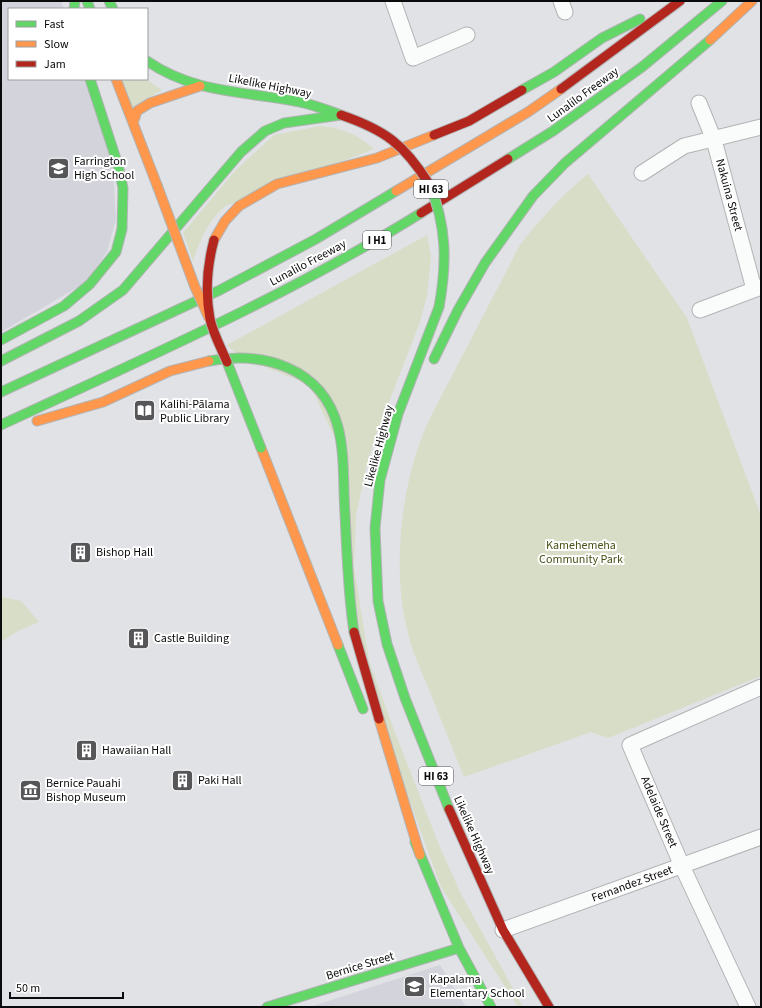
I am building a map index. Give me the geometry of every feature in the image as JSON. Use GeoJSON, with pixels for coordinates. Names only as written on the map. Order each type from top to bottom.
{"type":"FeatureCollection","features":[{"type":"Feature","properties":{"kind":"main road"},"geometry":{"type":"LineString","coordinates":[[210,320],[207,284],[208,261],[214,240],[225,221],[239,206],[257,194],[277,184],[377,158],[468,121],[554,72],[602,38],[678,1]]}},
{"type":"Feature","properties":{"kind":"main road","name":"Lunalilo Freeway"},"geometry":{"type":"LineString","coordinates":[[1,392],[220,290],[316,239],[528,112],[578,78],[678,1]]}},
{"type":"Feature","properties":{"kind":"main road","name":"Lunalilo Freeway"},"geometry":{"type":"LineString","coordinates":[[1,425],[238,315],[384,236],[553,131],[642,67],[722,1]]}},
{"type":"Feature","properties":{"kind":"main road"},"geometry":{"type":"LineString","coordinates":[[428,371],[455,316],[493,250],[517,217],[551,176],[716,36],[752,1]]}},
{"type":"Feature","properties":{"kind":"main road","name":"Likelike Highway"},"geometry":{"type":"LineString","coordinates":[[148,61],[157,69],[179,80],[201,86],[301,102],[377,129],[390,139],[416,164],[434,193],[440,209],[447,259],[445,284],[439,307],[398,414],[380,480],[376,528],[378,601],[387,644],[405,698],[440,788],[503,930],[550,1007]]}},
{"type":"Feature","properties":{"kind":"main road"},"geometry":{"type":"LineString","coordinates":[[1,340],[64,306],[90,284],[116,252],[122,229],[123,188],[118,164],[90,80]]}},
{"type":"Feature","properties":{"kind":"main road"},"geometry":{"type":"LineString","coordinates":[[116,80],[157,184],[192,280],[210,320],[366,717]]}},
{"type":"Feature","properties":{"kind":"main road"},"geometry":{"type":"LineString","coordinates":[[133,123],[136,112],[141,108],[174,93],[201,86]]}},
{"type":"Feature","properties":{"kind":"main road"},"geometry":{"type":"LineString","coordinates":[[1,361],[67,329],[104,306],[141,270],[241,152],[265,131],[284,123],[340,115]]}},
{"type":"Feature","properties":{"kind":"main road"},"geometry":{"type":"LineString","coordinates":[[1,432],[112,398],[169,372],[199,364],[235,358],[259,358],[280,362],[298,372],[314,385],[335,418],[340,435],[349,597],[356,642],[420,855]]}},
{"type":"Feature","properties":{"kind":"main road"},"geometry":{"type":"LineString","coordinates":[[376,528],[383,489],[406,421]]}},
{"type":"Feature","properties":{"kind":"main road"},"geometry":{"type":"LineString","coordinates":[[375,739],[420,855],[459,948],[491,1007]]}},
{"type":"Feature","properties":{"kind":"main road","name":"Bernice Street"},"geometry":{"type":"LineString","coordinates":[[268,1007],[459,948]]}},
{"type":"Feature","properties":{"kind":"street"},"geometry":{"type":"LineString","coordinates":[[393,1],[413,58],[467,35]]}},
{"type":"Feature","properties":{"kind":"street","name":"Nakuina Street"},"geometry":{"type":"LineString","coordinates":[[699,103],[714,140],[758,288]]}},
{"type":"Feature","properties":{"kind":"street"},"geometry":{"type":"LineString","coordinates":[[642,173],[684,146],[714,140],[761,127]]}},
{"type":"Feature","properties":{"kind":"street"},"geometry":{"type":"LineString","coordinates":[[700,310],[758,288]]}},
{"type":"Feature","properties":{"kind":"street","name":"Adelaide Street"},"geometry":{"type":"LineString","coordinates":[[748,1007],[682,866],[630,745],[761,687]]}},
{"type":"Feature","properties":{"kind":"street","name":"Fernandez Street"},"geometry":{"type":"LineString","coordinates":[[503,930],[761,837]]}},
{"type":"Feature","properties":{"kind":"shaded area","name":"Farrington High School"},"geometry":{"type":"Polygon","coordinates":[[[1,1],[61,1],[64,8],[8,8],[8,80],[87,80],[112,157],[116,219],[107,252],[85,283],[1,332],[1,1]]]}},
{"type":"Feature","properties":{"kind":"shaded area","name":"Kapalama Elementary School"},"geometry":{"type":"Polygon","coordinates":[[[440,965],[466,1007],[310,1007],[440,965]]]}},
{"type":"Feature","properties":{"kind":"green space"},"geometry":{"type":"Polygon","coordinates":[[[114,80],[147,80],[162,90],[126,111],[114,80]]]}},
{"type":"Feature","properties":{"kind":"green space"},"geometry":{"type":"Polygon","coordinates":[[[320,126],[343,130],[355,135],[374,149],[225,206],[209,224],[193,261],[183,233],[235,171],[274,135],[320,126]]]}},
{"type":"Feature","properties":{"kind":"green space","name":"Kamehemeha Community Park"},"geometry":{"type":"Polygon","coordinates":[[[588,174],[687,318],[761,516],[761,676],[608,738],[591,732],[464,777],[417,661],[408,633],[400,581],[402,525],[406,497],[419,444],[429,420],[520,245],[535,226],[569,190],[588,174]]]}},
{"type":"Feature","properties":{"kind":"green space"},"geometry":{"type":"Polygon","coordinates":[[[427,235],[431,256],[427,296],[420,322],[375,438],[366,468],[356,516],[354,567],[369,661],[394,730],[439,845],[461,894],[523,1007],[518,1007],[441,887],[354,647],[340,449],[310,385],[239,356],[227,345],[427,235]]]}},
{"type":"Feature","properties":{"kind":"green space"},"geometry":{"type":"Polygon","coordinates":[[[1,597],[21,601],[39,622],[18,631],[1,642],[1,597]]]}},
{"type":"Feature","properties":{"kind":"traffic: fast"},"geometry":{"type":"LineString","coordinates":[[74,8],[75,1]]}},
{"type":"Feature","properties":{"kind":"traffic: fast"},"geometry":{"type":"LineString","coordinates":[[87,1],[90,8]]}},
{"type":"Feature","properties":{"kind":"traffic: fast"},"geometry":{"type":"LineString","coordinates":[[109,1],[112,8]]}},
{"type":"Feature","properties":{"kind":"traffic: fast"},"geometry":{"type":"LineString","coordinates":[[508,159],[553,131],[642,67],[722,1]]}},
{"type":"Feature","properties":{"kind":"traffic: fast"},"geometry":{"type":"LineString","coordinates":[[522,90],[554,72],[602,38],[640,19]]}},
{"type":"Feature","properties":{"kind":"traffic: fast"},"geometry":{"type":"LineString","coordinates":[[434,359],[458,310],[485,263],[533,196],[565,163],[710,40]]}},
{"type":"Feature","properties":{"kind":"traffic: fast"},"geometry":{"type":"LineString","coordinates":[[148,62],[165,72],[202,86],[300,102],[341,115]]}},
{"type":"Feature","properties":{"kind":"traffic: fast"},"geometry":{"type":"LineString","coordinates":[[1,340],[64,306],[90,284],[116,252],[122,229],[123,188],[118,165],[90,80]]}},
{"type":"Feature","properties":{"kind":"traffic: fast"},"geometry":{"type":"LineString","coordinates":[[1,361],[79,321],[123,290],[241,152],[265,131],[284,123],[341,115]]}},
{"type":"Feature","properties":{"kind":"traffic: fast"},"geometry":{"type":"LineString","coordinates":[[429,184],[439,214],[444,244],[442,291],[439,307]]}},
{"type":"Feature","properties":{"kind":"traffic: fast"},"geometry":{"type":"LineString","coordinates":[[1,392],[220,290],[316,239],[396,191]]}},
{"type":"Feature","properties":{"kind":"traffic: fast"},"geometry":{"type":"LineString","coordinates":[[1,425],[161,351],[267,299],[371,243],[421,213]]}},
{"type":"Feature","properties":{"kind":"traffic: fast"},"geometry":{"type":"LineString","coordinates":[[439,307],[398,414],[380,480],[375,528],[378,601],[387,644],[405,698],[449,809]]}},
{"type":"Feature","properties":{"kind":"traffic: fast"},"geometry":{"type":"LineString","coordinates":[[209,361],[250,359],[269,362],[288,368],[304,377],[319,390],[330,407],[338,427],[342,448],[348,573],[354,632]]}},
{"type":"Feature","properties":{"kind":"traffic: fast"},"geometry":{"type":"LineString","coordinates":[[227,362],[261,448]]}},
{"type":"Feature","properties":{"kind":"traffic: fast"},"geometry":{"type":"LineString","coordinates":[[338,645],[363,709]]}},
{"type":"Feature","properties":{"kind":"traffic: fast"},"geometry":{"type":"LineString","coordinates":[[415,842],[459,948],[491,1007]]}},
{"type":"Feature","properties":{"kind":"traffic: fast"},"geometry":{"type":"LineString","coordinates":[[267,1007],[459,948]]}},
{"type":"Feature","properties":{"kind":"traffic: slow"},"geometry":{"type":"LineString","coordinates":[[710,40],[752,1]]}},
{"type":"Feature","properties":{"kind":"traffic: slow"},"geometry":{"type":"LineString","coordinates":[[116,80],[157,185]]}},
{"type":"Feature","properties":{"kind":"traffic: slow"},"geometry":{"type":"LineString","coordinates":[[133,123],[137,111],[150,103],[200,86]]}},
{"type":"Feature","properties":{"kind":"traffic: slow"},"geometry":{"type":"LineString","coordinates":[[396,191],[528,112],[561,89]]}},
{"type":"Feature","properties":{"kind":"traffic: slow"},"geometry":{"type":"LineString","coordinates":[[214,240],[225,221],[239,206],[277,184],[377,158],[434,135]]}},
{"type":"Feature","properties":{"kind":"traffic: slow"},"geometry":{"type":"LineString","coordinates":[[157,185],[195,287],[209,318]]}},
{"type":"Feature","properties":{"kind":"traffic: slow"},"geometry":{"type":"LineString","coordinates":[[37,421],[103,402],[170,371],[209,361]]}},
{"type":"Feature","properties":{"kind":"traffic: slow"},"geometry":{"type":"LineString","coordinates":[[261,448],[338,645]]}},
{"type":"Feature","properties":{"kind":"traffic: slow"},"geometry":{"type":"LineString","coordinates":[[379,719],[420,855]]}},
{"type":"Feature","properties":{"kind":"traffic: jam"},"geometry":{"type":"LineString","coordinates":[[561,89],[680,1]]}},
{"type":"Feature","properties":{"kind":"traffic: jam"},"geometry":{"type":"LineString","coordinates":[[434,135],[469,121],[522,90]]}},
{"type":"Feature","properties":{"kind":"traffic: jam"},"geometry":{"type":"LineString","coordinates":[[341,115],[370,126],[392,140],[411,158],[429,184]]}},
{"type":"Feature","properties":{"kind":"traffic: jam"},"geometry":{"type":"LineString","coordinates":[[421,213],[508,159]]}},
{"type":"Feature","properties":{"kind":"traffic: jam"},"geometry":{"type":"LineString","coordinates":[[214,240],[208,279],[208,309],[213,330],[227,362]]}},
{"type":"Feature","properties":{"kind":"traffic: jam"},"geometry":{"type":"LineString","coordinates":[[354,632],[379,719]]}},
{"type":"Feature","properties":{"kind":"traffic: jam"},"geometry":{"type":"LineString","coordinates":[[449,809],[503,930],[549,1007]]}},
{"type":"Feature","properties":{"kind":"place","name":"Farrington High School"},"geometry":{"type":"Point","coordinates":[58,168]}},
{"type":"Feature","properties":{"kind":"place","name":"Kalihi-Pālama Public Library"},"geometry":{"type":"Point","coordinates":[145,411]}},
{"type":"Feature","properties":{"kind":"place","name":"Bishop Hall"},"geometry":{"type":"Point","coordinates":[80,552]}},
{"type":"Feature","properties":{"kind":"place","name":"Castle Building"},"geometry":{"type":"Point","coordinates":[139,638]}},
{"type":"Feature","properties":{"kind":"place","name":"Hawaiian Hall"},"geometry":{"type":"Point","coordinates":[86,750]}},
{"type":"Feature","properties":{"kind":"place","name":"Paki Hall"},"geometry":{"type":"Point","coordinates":[183,780]}},
{"type":"Feature","properties":{"kind":"place","name":"Bernice Pauahi Bishop Museum"},"geometry":{"type":"Point","coordinates":[31,790]}},
{"type":"Feature","properties":{"kind":"place","name":"Kapalama Elementary School"},"geometry":{"type":"Point","coordinates":[414,986]}}]}
